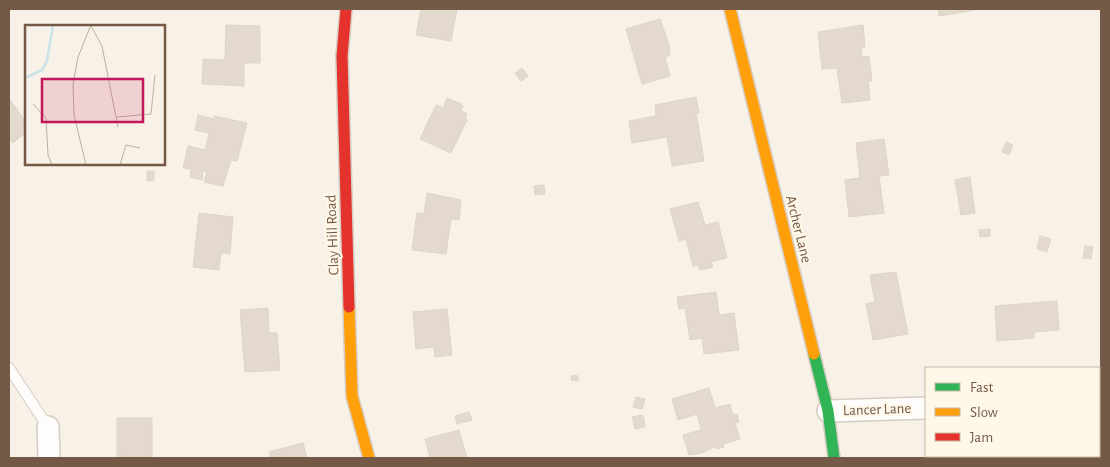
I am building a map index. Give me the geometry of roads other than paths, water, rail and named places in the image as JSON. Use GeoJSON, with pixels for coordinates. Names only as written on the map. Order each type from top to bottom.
{"type":"FeatureCollection","features":[{"type":"Feature","properties":{"kind":"street","name":"Clay Hill Road"},"geometry":{"type":"LineString","coordinates":[[346,9],[342,56],[352,396],[369,458]]}},
{"type":"Feature","properties":{"kind":"street","name":"Archer Lane"},"geometry":{"type":"LineString","coordinates":[[730,9],[828,411],[834,458]]}},
{"type":"Feature","properties":{"kind":"street","name":"Lancer Lane"},"geometry":{"type":"LineString","coordinates":[[828,411],[925,408]]}},
{"type":"Feature","properties":{"kind":"street"},"geometry":{"type":"LineString","coordinates":[[48,428],[49,458]]}},
{"type":"Feature","properties":{"kind":"lane"},"geometry":{"type":"LineString","coordinates":[[9,368],[48,428]]}}]}
